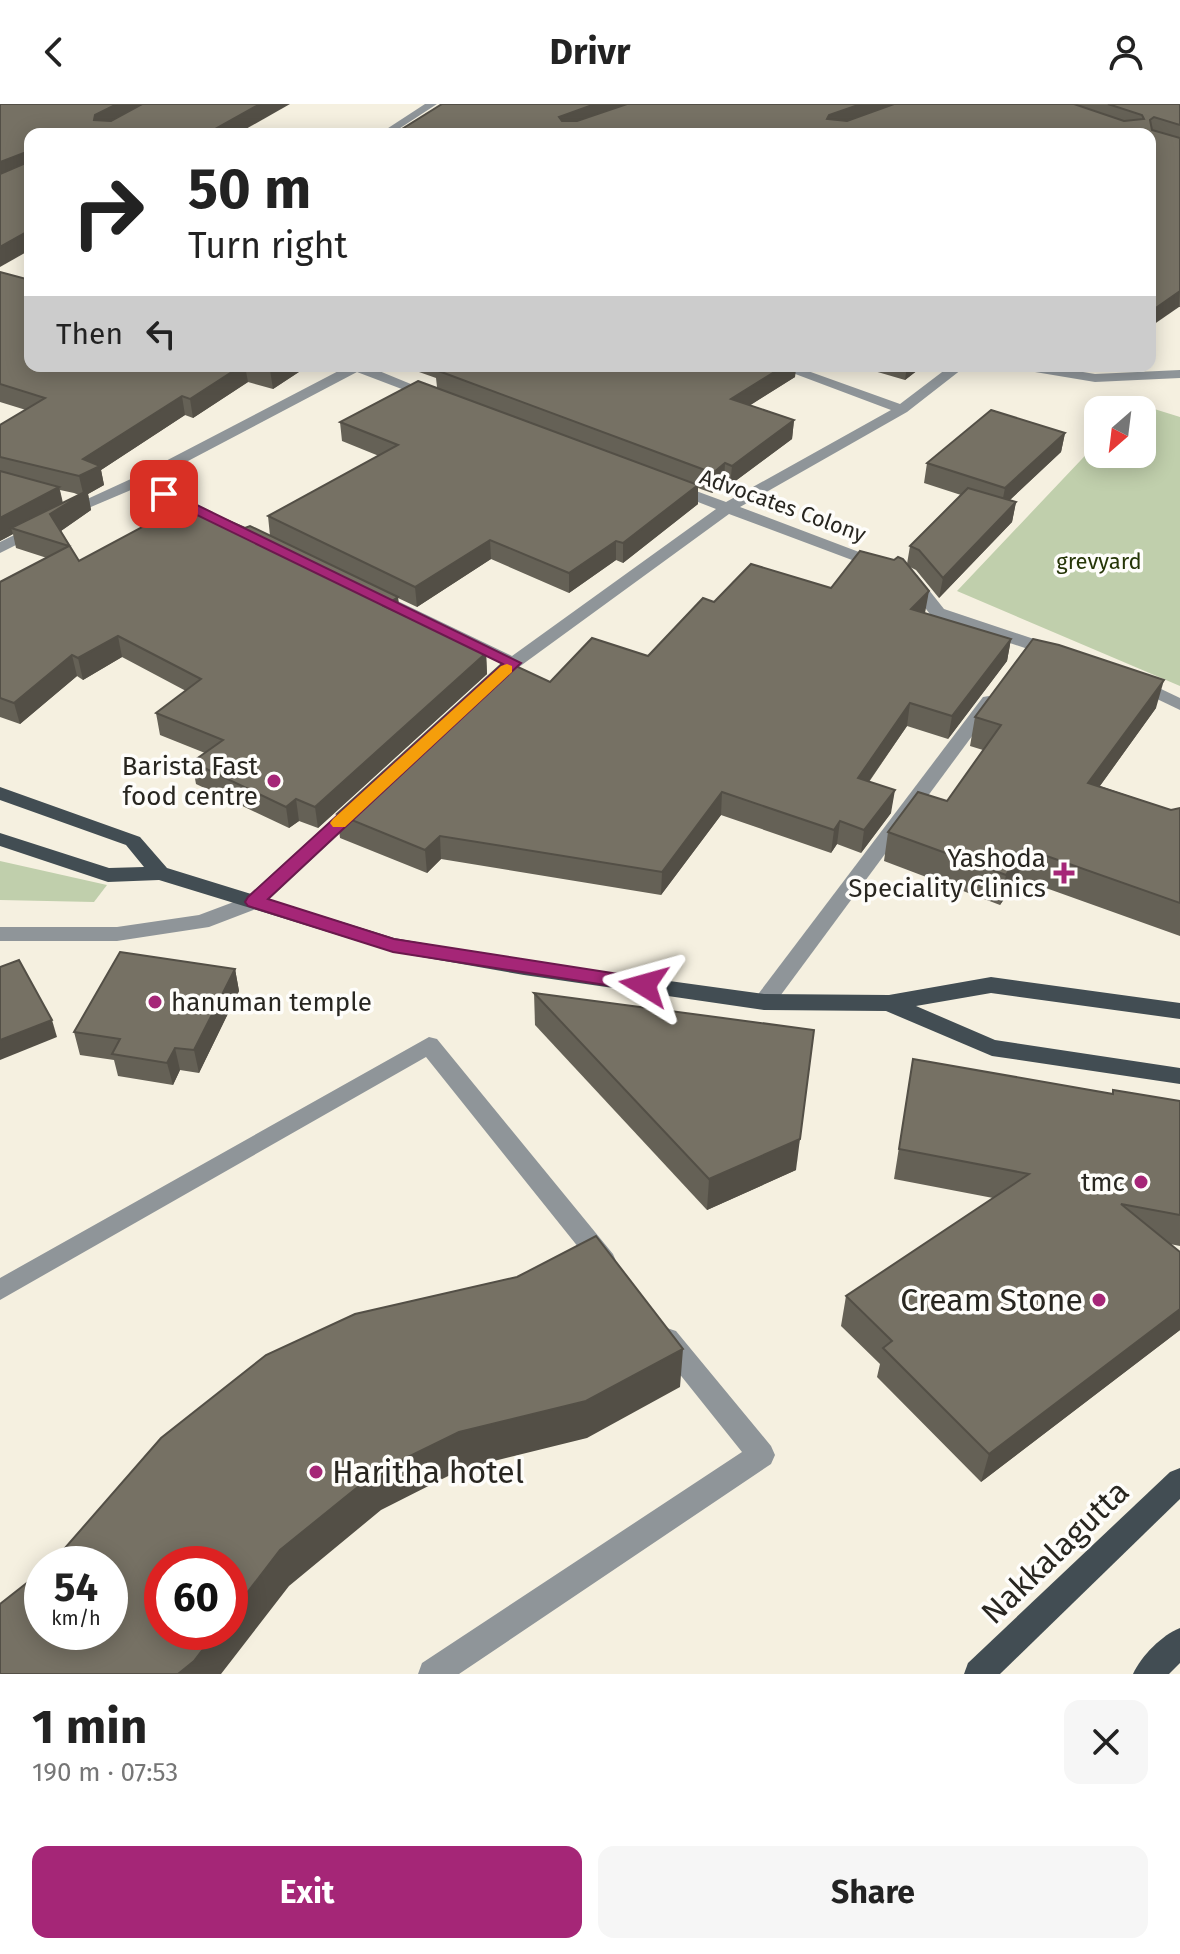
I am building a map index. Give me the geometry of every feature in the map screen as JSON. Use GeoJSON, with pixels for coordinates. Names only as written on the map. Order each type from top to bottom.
{"type":"FeatureCollection","features":[{"type":"Feature","properties":{"kind":"main road"},"geometry":{"type":"LineString","coordinates":[[0,793],[133,841],[160,873]]}},
{"type":"Feature","properties":{"kind":"main road"},"geometry":{"type":"LineString","coordinates":[[0,839],[108,875],[160,873],[393,945],[764,1002],[889,1003],[991,985],[1180,1011]]}},
{"type":"Feature","properties":{"kind":"main road"},"geometry":{"type":"LineString","coordinates":[[889,1003],[992,1048],[1180,1076]]}},
{"type":"Feature","properties":{"kind":"main road","name":"Nakkalagutta"},"geometry":{"type":"LineString","coordinates":[[979,1674],[1180,1481]]}},
{"type":"Feature","properties":{"kind":"main road"},"geometry":{"type":"LineString","coordinates":[[1148,1674],[1180,1642]]}},
{"type":"Feature","properties":{"kind":"street"},"geometry":{"type":"LineString","coordinates":[[394,128],[432,104]]}},
{"type":"Feature","properties":{"kind":"street"},"geometry":{"type":"LineString","coordinates":[[0,548],[83,504],[138,481],[345,372]]}},
{"type":"Feature","properties":{"kind":"street"},"geometry":{"type":"LineString","coordinates":[[371,372],[445,401]]}},
{"type":"Feature","properties":{"kind":"street"},"geometry":{"type":"LineString","coordinates":[[798,372],[902,409]]}},
{"type":"Feature","properties":{"kind":"street"},"geometry":{"type":"LineString","coordinates":[[480,694],[513,663],[727,508],[902,409],[951,372]]}},
{"type":"Feature","properties":{"kind":"street"},"geometry":{"type":"LineString","coordinates":[[1059,372],[1095,378],[1180,374]]}},
{"type":"Feature","properties":{"kind":"street","name":"Advocates Colony"},"geometry":{"type":"LineString","coordinates":[[653,480],[908,575],[938,613],[1027,651],[1076,659]]}},
{"type":"Feature","properties":{"kind":"street"},"geometry":{"type":"LineString","coordinates":[[138,481],[221,521]]}},
{"type":"Feature","properties":{"kind":"street"},"geometry":{"type":"LineString","coordinates":[[55,496],[83,504]]}},
{"type":"Feature","properties":{"kind":"street"},"geometry":{"type":"LineString","coordinates":[[360,589],[513,663]]}},
{"type":"Feature","properties":{"kind":"street"},"geometry":{"type":"LineString","coordinates":[[1120,673],[1180,705]]}},
{"type":"Feature","properties":{"kind":"street"},"geometry":{"type":"LineString","coordinates":[[764,1002],[1003,683]]}},
{"type":"Feature","properties":{"kind":"street"},"geometry":{"type":"LineString","coordinates":[[0,934],[117,934],[202,922],[254,902],[367,798]]}},
{"type":"Feature","properties":{"kind":"street"},"geometry":{"type":"LineString","coordinates":[[0,1290],[429,1045],[620,1281]]}},
{"type":"Feature","properties":{"kind":"street"},"geometry":{"type":"LineString","coordinates":[[433,1674],[761,1455],[650,1318]]}},
{"type":"Feature","properties":{"kind":"green space","name":"grevyard"},"geometry":{"type":"Polygon","coordinates":[[[1156,410],[1180,417],[1180,686],[957,591],[1084,457],[1084,468],[1156,468],[1156,410]]]}},
{"type":"Feature","properties":{"kind":"green space"},"geometry":{"type":"Polygon","coordinates":[[[0,861],[107,885],[94,902],[0,900],[0,861]]]}},
{"type":"Feature","properties":{"kind":"building"},"geometry":{"type":"Polygon","coordinates":[[[0,104],[117,104],[95,115],[94,120],[111,121],[142,104],[260,104],[217,128],[24,128],[24,153],[0,162],[0,104]]]}},
{"type":"Feature","properties":{"kind":"building"},"geometry":{"type":"Polygon","coordinates":[[[442,104],[595,104],[559,117],[562,121],[577,121],[627,104],[861,104],[829,115],[827,119],[847,121],[894,104],[1074,104],[1124,121],[1144,119],[1142,115],[1108,104],[1180,104],[1180,125],[1154,117],[1150,120],[1152,128],[404,128],[442,104]]]}},
{"type":"Feature","properties":{"kind":"building"},"geometry":{"type":"Polygon","coordinates":[[[1156,131],[1180,138],[1180,291],[1156,308],[1156,131]]]}},
{"type":"Feature","properties":{"kind":"building"},"geometry":{"type":"Polygon","coordinates":[[[24,164],[24,233],[0,247],[0,174],[24,164]]]}},
{"type":"Feature","properties":{"kind":"building"},"geometry":{"type":"Polygon","coordinates":[[[0,272],[24,278],[24,372],[232,372],[190,399],[182,396],[83,459],[100,466],[79,476],[0,457],[0,425],[45,398],[0,384],[0,272]]]}},
{"type":"Feature","properties":{"kind":"building"},"geometry":{"type":"Polygon","coordinates":[[[441,372],[774,372],[731,399],[794,420],[732,466],[725,463],[713,473],[441,372]]]}},
{"type":"Feature","properties":{"kind":"building"},"geometry":{"type":"Polygon","coordinates":[[[418,381],[698,485],[623,543],[616,541],[569,573],[490,540],[415,587],[268,516],[398,445],[340,422],[418,381]]]}},
{"type":"Feature","properties":{"kind":"building"},"geometry":{"type":"Polygon","coordinates":[[[991,410],[1065,433],[1005,488],[927,463],[991,410]]]}},
{"type":"Feature","properties":{"kind":"building"},"geometry":{"type":"Polygon","coordinates":[[[0,471],[59,487],[0,518],[0,471]]]}},
{"type":"Feature","properties":{"kind":"building"},"geometry":{"type":"Polygon","coordinates":[[[968,488],[1016,502],[943,578],[919,550],[910,546],[968,488]]]}},
{"type":"Feature","properties":{"kind":"building"},"geometry":{"type":"Polygon","coordinates":[[[87,491],[50,514],[79,561],[187,503],[245,528],[250,526],[398,597],[384,606],[486,653],[315,807],[296,799],[286,807],[192,762],[223,740],[156,713],[201,679],[118,636],[78,658],[72,655],[14,703],[0,698],[0,582],[69,546],[11,528],[87,491]]]}},
{"type":"Feature","properties":{"kind":"building"},"geometry":{"type":"Polygon","coordinates":[[[860,551],[894,560],[898,557],[903,559],[929,591],[911,609],[1011,639],[952,716],[910,703],[858,778],[895,790],[864,830],[840,821],[834,830],[722,792],[662,872],[440,836],[425,850],[337,814],[505,661],[550,682],[592,638],[648,656],[703,598],[714,602],[751,564],[831,588],[860,551]]]}},
{"type":"Feature","properties":{"kind":"building"},"geometry":{"type":"Polygon","coordinates":[[[1033,639],[1164,680],[1088,783],[1171,810],[1180,808],[1180,903],[1024,848],[1006,875],[888,832],[918,792],[947,801],[1001,725],[975,717],[1033,639]]]}},
{"type":"Feature","properties":{"kind":"building"},"geometry":{"type":"Polygon","coordinates":[[[120,952],[235,969],[194,1050],[175,1048],[167,1063],[112,1054],[120,1039],[74,1032],[120,952]]]}},
{"type":"Feature","properties":{"kind":"building"},"geometry":{"type":"Polygon","coordinates":[[[19,960],[52,1020],[0,1040],[0,967],[19,960]]]}},
{"type":"Feature","properties":{"kind":"building"},"geometry":{"type":"Polygon","coordinates":[[[534,993],[814,1030],[800,1139],[709,1179],[534,993]]]}},
{"type":"Feature","properties":{"kind":"building"},"geometry":{"type":"Polygon","coordinates":[[[913,1059],[1113,1094],[1113,1090],[1180,1101],[1180,1215],[1121,1204],[1180,1252],[1180,1309],[989,1454],[883,1348],[892,1341],[846,1296],[1029,1174],[899,1149],[913,1059]]]}},
{"type":"Feature","properties":{"kind":"building","name":"Haritha hotel"},"geometry":{"type":"Polygon","coordinates":[[[596,1236],[683,1349],[586,1401],[459,1432],[375,1473],[280,1550],[248,1592],[248,1546],[144,1546],[144,1650],[202,1650],[178,1674],[0,1674],[0,1604],[24,1585],[24,1650],[128,1650],[128,1546],[67,1546],[161,1438],[266,1355],[355,1314],[517,1277],[596,1236]]]}},
{"type":"Feature","properties":{"kind":"slow traffic"},"geometry":{"type":"LineString","coordinates":[[339,823],[507,669]]}},
{"type":"Feature","properties":{"kind":"place","name":"Barista Fast food centre"},"geometry":{"type":"Point","coordinates":[274,781]}},
{"type":"Feature","properties":{"kind":"place","name":"Yashoda Speciality Clinics"},"geometry":{"type":"Point","coordinates":[1064,873]}},
{"type":"Feature","properties":{"kind":"place","name":"hanuman temple"},"geometry":{"type":"Point","coordinates":[155,1002]}},
{"type":"Feature","properties":{"kind":"place","name":"tmc"},"geometry":{"type":"Point","coordinates":[1141,1182]}},
{"type":"Feature","properties":{"kind":"place","name":"Cream Stone"},"geometry":{"type":"Point","coordinates":[1099,1300]}},
{"type":"Feature","properties":{"kind":"place","name":"Haritha hotel"},"geometry":{"type":"Point","coordinates":[316,1472]}},
{"type":"Feature","properties":{"kind":"route"},"geometry":{"type":"LineString","coordinates":[[164,494],[513,663],[254,902],[393,945],[644,985]]}}]}
